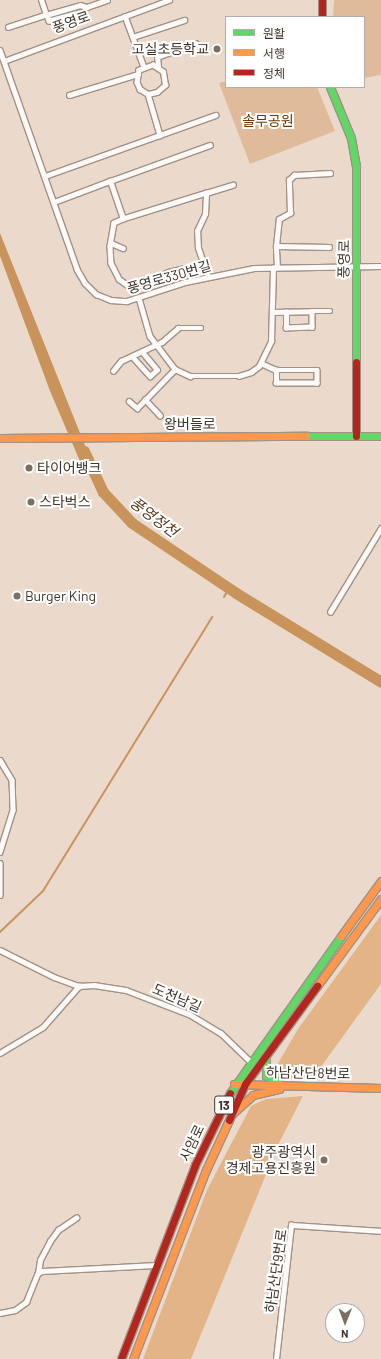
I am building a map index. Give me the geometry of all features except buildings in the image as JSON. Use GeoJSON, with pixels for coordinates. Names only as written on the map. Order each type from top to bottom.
{"type":"FeatureCollection","features":[{"type":"Feature","properties":{"kind":"main road"},"geometry":{"type":"LineString","coordinates":[[322,0],[322,16]]}},
{"type":"Feature","properties":{"kind":"main road","name":"풍영로"},"geometry":{"type":"LineString","coordinates":[[330,88],[351,138],[356,166],[356,436]]}},
{"type":"Feature","properties":{"kind":"main road","name":"왕버들로"},"geometry":{"type":"LineString","coordinates":[[0,438],[381,436]]}},
{"type":"Feature","properties":{"kind":"main road","name":"사암로"},"geometry":{"type":"LineString","coordinates":[[121,1359],[195,1165],[234,1084],[381,881]]}},
{"type":"Feature","properties":{"kind":"main road","name":"사암로"},"geometry":{"type":"LineString","coordinates":[[133,1359],[206,1170],[245,1084],[381,900]]}},
{"type":"Feature","properties":{"kind":"main road"},"geometry":{"type":"LineString","coordinates":[[266,1056],[265,1072],[268,1078],[295,1086]]}},
{"type":"Feature","properties":{"kind":"main road","name":"하남산단8번로"},"geometry":{"type":"LineString","coordinates":[[234,1084],[381,1088]]}},
{"type":"Feature","properties":{"kind":"main road"},"geometry":{"type":"LineString","coordinates":[[229,1118],[253,1095],[295,1086]]}},
{"type":"Feature","properties":{"kind":"street"},"geometry":{"type":"LineString","coordinates":[[41,0],[49,21],[79,13]]}},
{"type":"Feature","properties":{"kind":"street"},"geometry":{"type":"LineString","coordinates":[[8,27],[80,5],[87,7],[107,0]]}},
{"type":"Feature","properties":{"kind":"street","name":"풍영로"},"geometry":{"type":"LineString","coordinates":[[4,61],[169,0]]}},
{"type":"Feature","properties":{"kind":"street"},"geometry":{"type":"LineString","coordinates":[[125,16],[144,67]]}},
{"type":"Feature","properties":{"kind":"street"},"geometry":{"type":"LineString","coordinates":[[133,37],[184,20]]}},
{"type":"Feature","properties":{"kind":"street"},"geometry":{"type":"LineString","coordinates":[[148,94],[157,92],[165,85],[165,76],[158,66],[158,57],[196,43]]}},
{"type":"Feature","properties":{"kind":"street","name":"풍영로330번길"},"geometry":{"type":"LineString","coordinates":[[0,50],[54,202],[85,283],[96,294],[111,300],[127,301],[208,277],[242,269],[381,266]]}},
{"type":"Feature","properties":{"kind":"street"},"geometry":{"type":"LineString","coordinates":[[69,95],[138,74],[144,67],[158,66]]}},
{"type":"Feature","properties":{"kind":"street"},"geometry":{"type":"LineString","coordinates":[[138,74],[138,86],[148,94],[160,135]]}},
{"type":"Feature","properties":{"kind":"street"},"geometry":{"type":"LineString","coordinates":[[45,176],[215,115]]}},
{"type":"Feature","properties":{"kind":"street"},"geometry":{"type":"LineString","coordinates":[[54,202],[210,145]]}},
{"type":"Feature","properties":{"kind":"street"},"geometry":{"type":"LineString","coordinates":[[139,298],[150,336],[175,369],[190,376],[239,376],[251,372],[261,363],[271,341],[276,246],[279,220],[290,213],[289,180],[294,175],[330,173]]}},
{"type":"Feature","properties":{"kind":"street"},"geometry":{"type":"LineString","coordinates":[[110,181],[123,218]]}},
{"type":"Feature","properties":{"kind":"street"},"geometry":{"type":"LineString","coordinates":[[204,264],[168,272],[137,286],[129,286],[119,279],[111,264],[111,243],[114,223],[123,218],[233,185]]}},
{"type":"Feature","properties":{"kind":"street"},"geometry":{"type":"LineString","coordinates":[[206,193],[205,214],[197,231],[198,248],[208,277]]}},
{"type":"Feature","properties":{"kind":"street"},"geometry":{"type":"LineString","coordinates":[[111,243],[123,248]]}},
{"type":"Feature","properties":{"kind":"street"},"geometry":{"type":"LineString","coordinates":[[276,246],[329,247]]}},
{"type":"Feature","properties":{"kind":"street"},"geometry":{"type":"LineString","coordinates":[[286,312],[286,328],[312,327],[312,311]]}},
{"type":"Feature","properties":{"kind":"street"},"geometry":{"type":"LineString","coordinates":[[273,312],[330,311]]}},
{"type":"Feature","properties":{"kind":"street"},"geometry":{"type":"LineString","coordinates":[[113,371],[121,361],[156,345],[178,328],[201,328]]}},
{"type":"Feature","properties":{"kind":"street"},"geometry":{"type":"LineString","coordinates":[[132,356],[150,376],[157,370],[142,352]]}},
{"type":"Feature","properties":{"kind":"street"},"geometry":{"type":"LineString","coordinates":[[261,363],[276,370],[317,370],[317,383],[276,383],[276,370]]}},
{"type":"Feature","properties":{"kind":"street"},"geometry":{"type":"LineString","coordinates":[[129,401],[137,408],[175,369]]}},
{"type":"Feature","properties":{"kind":"street"},"geometry":{"type":"LineString","coordinates":[[145,400],[160,416]]}},
{"type":"Feature","properties":{"kind":"street"},"geometry":{"type":"LineString","coordinates":[[330,612],[381,528]]}},
{"type":"Feature","properties":{"kind":"street"},"geometry":{"type":"LineString","coordinates":[[0,760],[12,780],[13,810],[0,852]]}},
{"type":"Feature","properties":{"kind":"street"},"geometry":{"type":"LineString","coordinates":[[0,863],[0,895]]}},
{"type":"Feature","properties":{"kind":"street","name":"도천남길"},"geometry":{"type":"LineString","coordinates":[[0,950],[54,978],[80,986],[103,985],[126,990],[189,1014],[221,1033],[251,1062]]}},
{"type":"Feature","properties":{"kind":"street"},"geometry":{"type":"LineString","coordinates":[[0,1053],[43,1027],[80,986]]}},
{"type":"Feature","properties":{"kind":"street"},"geometry":{"type":"LineString","coordinates":[[0,1313],[15,1310],[26,1302],[38,1274],[40,1260],[50,1241],[58,1230],[76,1218]]}},
{"type":"Feature","properties":{"kind":"street","name":"하남산단9번로"},"geometry":{"type":"LineString","coordinates":[[276,1359],[291,1225],[381,1230]]}},
{"type":"Feature","properties":{"kind":"street"},"geometry":{"type":"LineString","coordinates":[[38,1274],[50,1270],[156,1265]]}},
{"type":"Feature","properties":{"kind":"green space"},"geometry":{"type":"Polygon","coordinates":[[[334,0],[381,0],[381,75],[365,78],[365,16],[333,16],[334,0]]]}},
{"type":"Feature","properties":{"kind":"green space","name":"솔무공원"},"geometry":{"type":"Polygon","coordinates":[[[225,81],[225,88],[317,88],[335,131],[250,164],[219,83],[225,81]]]}},
{"type":"Feature","properties":{"kind":"shaded area"},"geometry":{"type":"Polygon","coordinates":[[[0,233],[92,463],[82,466],[50,391],[0,256],[0,233]]]}},
{"type":"Feature","properties":{"kind":"shaded area"},"geometry":{"type":"Polygon","coordinates":[[[381,915],[381,984],[312,1079],[276,1077],[273,1074],[277,1065],[298,1029],[381,915]]]}},
{"type":"Feature","properties":{"kind":"shaded area"},"geometry":{"type":"Polygon","coordinates":[[[303,1096],[278,1145],[191,1359],[143,1359],[207,1190],[251,1106],[266,1099],[303,1096]]]}},
{"type":"Feature","properties":{"kind":"waterway","name":"풍영정천"},"geometry":{"type":"LineString","coordinates":[[84,451],[103,492],[132,523],[236,593],[381,682]]}},
{"type":"Feature","properties":{"kind":"waterway"},"geometry":{"type":"LineString","coordinates":[[224,597],[229,588]]}},
{"type":"Feature","properties":{"kind":"waterway"},"geometry":{"type":"LineString","coordinates":[[0,932],[43,891],[212,617]]}},
{"type":"Feature","properties":{"kind":"traffic: fast"},"geometry":{"type":"LineString","coordinates":[[330,88],[351,138],[356,166],[356,362]]}},
{"type":"Feature","properties":{"kind":"traffic: fast"},"geometry":{"type":"LineString","coordinates":[[306,436],[381,436]]}},
{"type":"Feature","properties":{"kind":"traffic: fast"},"geometry":{"type":"LineString","coordinates":[[230,1093],[341,936]]}},
{"type":"Feature","properties":{"kind":"traffic: fast"},"geometry":{"type":"LineString","coordinates":[[266,1056],[266,1076],[279,1082]]}},
{"type":"Feature","properties":{"kind":"traffic: slow"},"geometry":{"type":"LineString","coordinates":[[0,438],[306,436]]}},
{"type":"Feature","properties":{"kind":"traffic: slow"},"geometry":{"type":"LineString","coordinates":[[341,936],[381,881]]}},
{"type":"Feature","properties":{"kind":"traffic: slow"},"geometry":{"type":"LineString","coordinates":[[317,986],[381,899]]}},
{"type":"Feature","properties":{"kind":"traffic: slow"},"geometry":{"type":"LineString","coordinates":[[234,1084],[381,1088]]}},
{"type":"Feature","properties":{"kind":"traffic: slow"},"geometry":{"type":"LineString","coordinates":[[232,1114],[253,1095],[279,1089]]}},
{"type":"Feature","properties":{"kind":"traffic: slow"},"geometry":{"type":"LineString","coordinates":[[133,1359],[206,1170],[229,1120]]}},
{"type":"Feature","properties":{"kind":"traffic: jam"},"geometry":{"type":"LineString","coordinates":[[322,0],[322,16]]}},
{"type":"Feature","properties":{"kind":"traffic: jam"},"geometry":{"type":"LineString","coordinates":[[356,362],[356,436]]}},
{"type":"Feature","properties":{"kind":"traffic: jam"},"geometry":{"type":"LineString","coordinates":[[229,1120],[245,1084],[317,986]]}},
{"type":"Feature","properties":{"kind":"traffic: jam"},"geometry":{"type":"LineString","coordinates":[[121,1359],[195,1165],[230,1093]]}},
{"type":"Feature","properties":{"kind":"place","name":"고실초등학교"},"geometry":{"type":"Point","coordinates":[217,49]}},
{"type":"Feature","properties":{"kind":"place","name":"타이어뱅크"},"geometry":{"type":"Point","coordinates":[29,468]}},
{"type":"Feature","properties":{"kind":"place","name":"스타벅스"},"geometry":{"type":"Point","coordinates":[31,502]}},
{"type":"Feature","properties":{"kind":"place","name":"Burger King"},"geometry":{"type":"Point","coordinates":[17,596]}},
{"type":"Feature","properties":{"kind":"place","name":"광주광역시 경제고용진흥원"},"geometry":{"type":"Point","coordinates":[324,1160]}}]}
